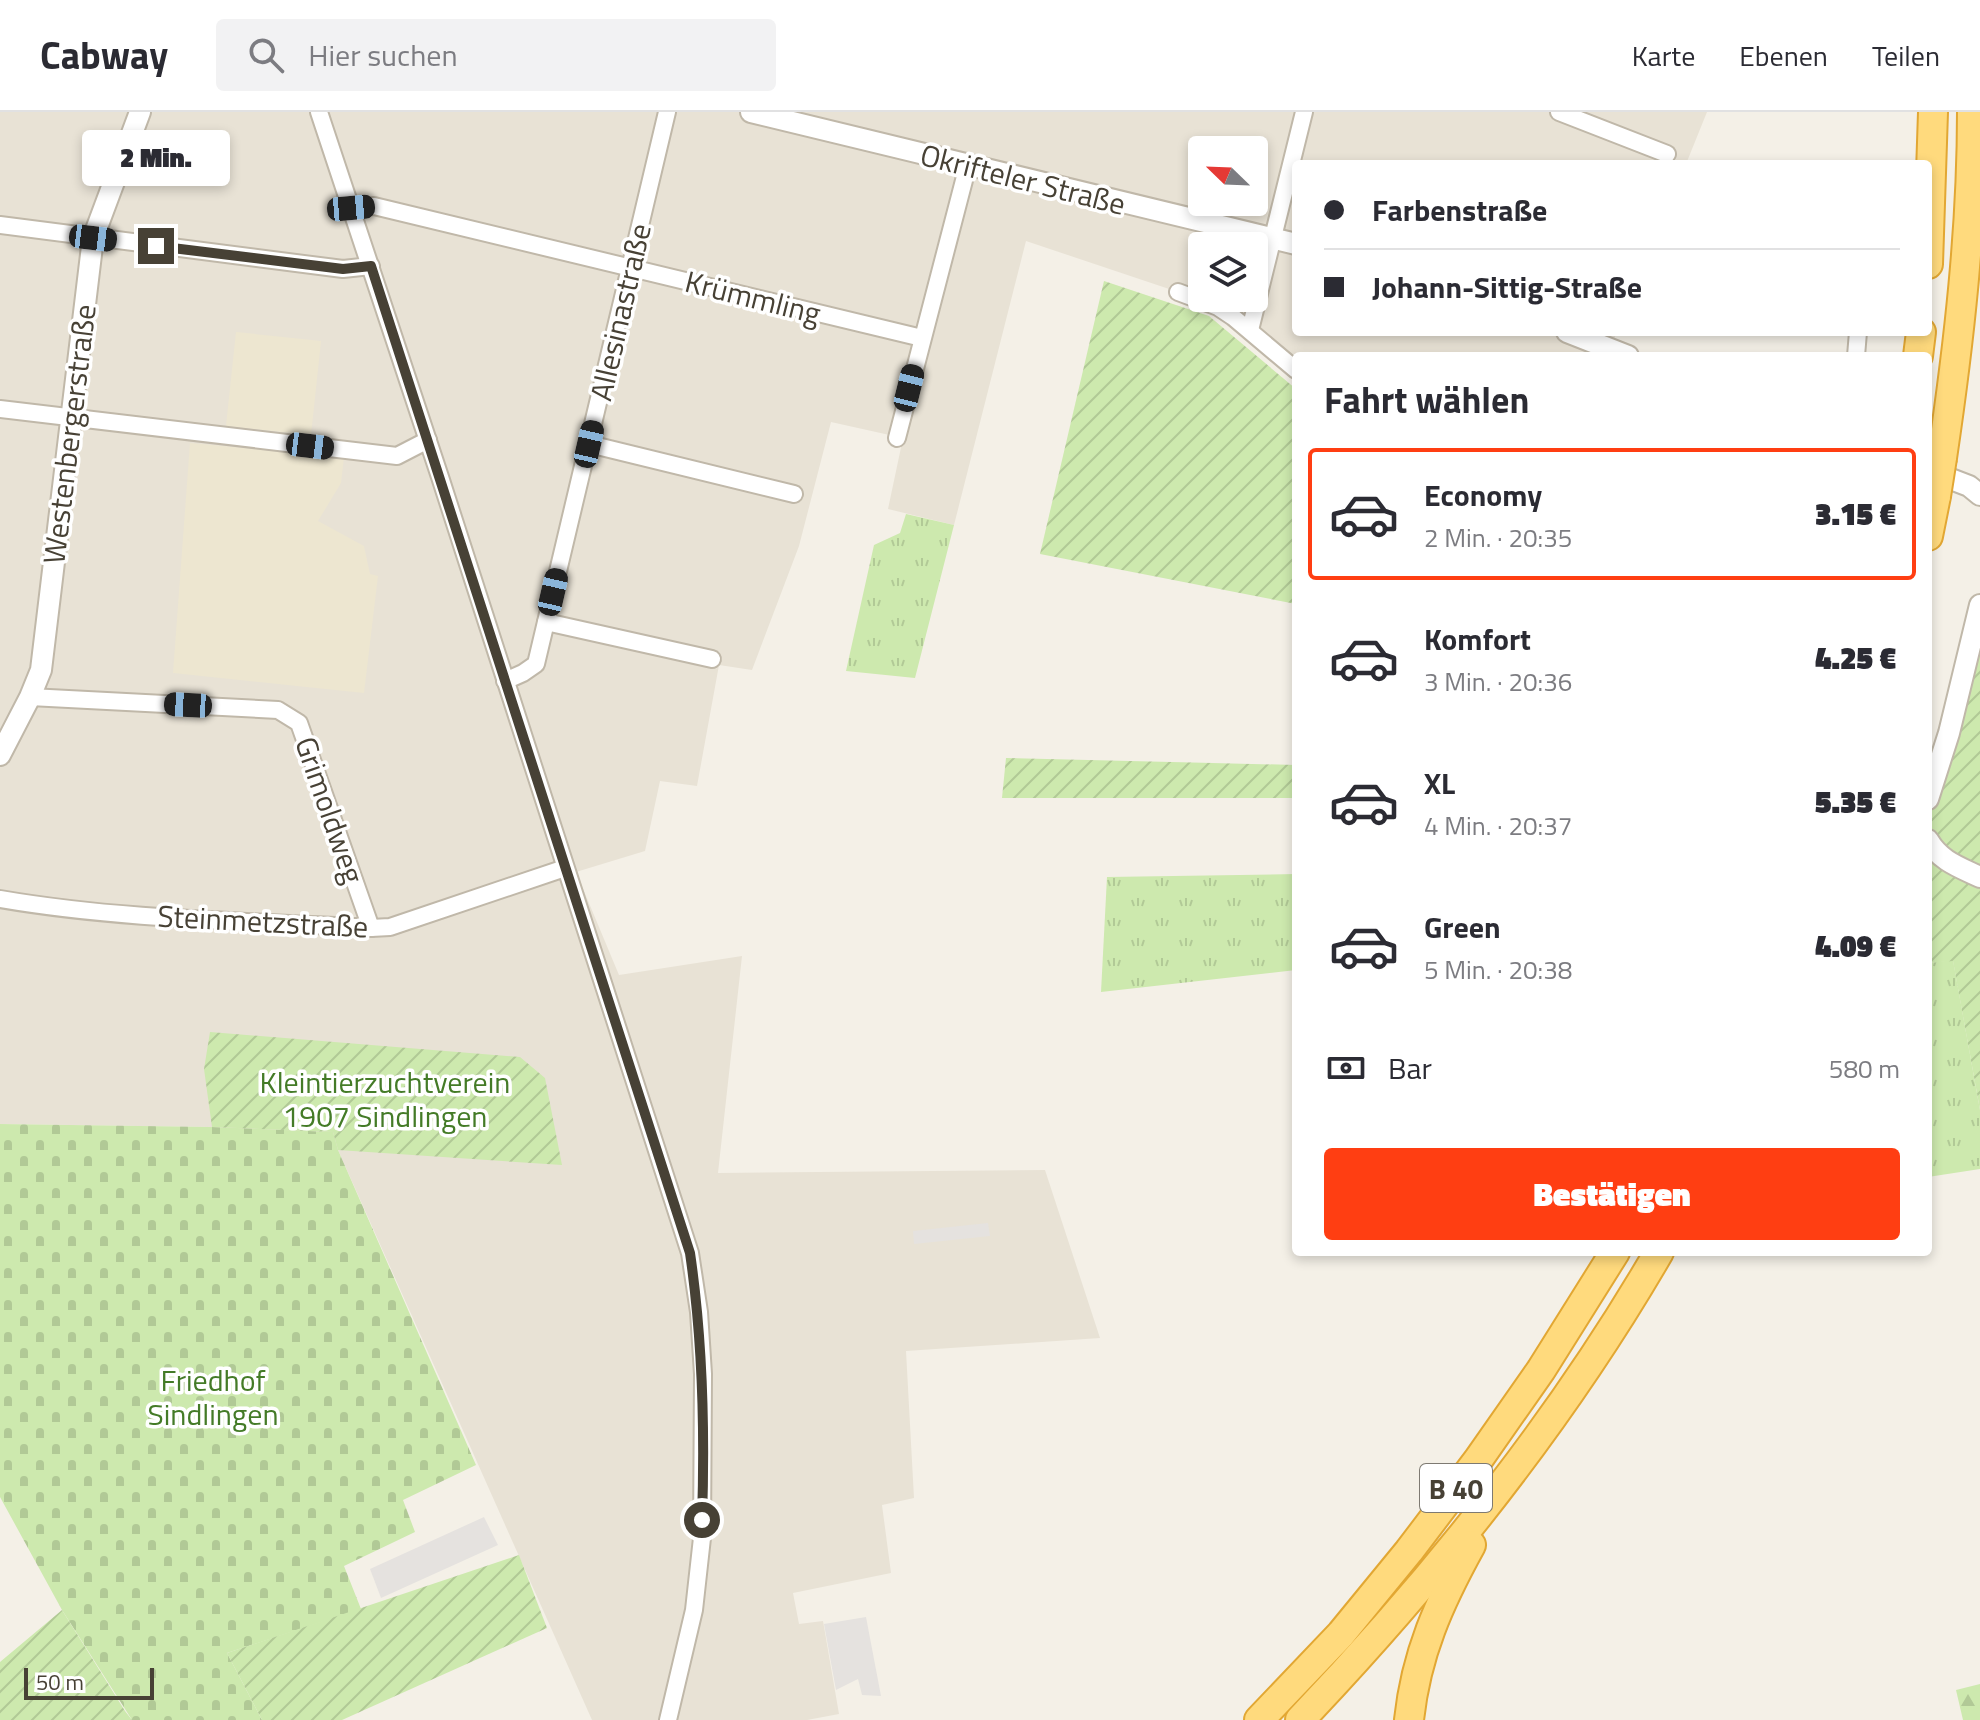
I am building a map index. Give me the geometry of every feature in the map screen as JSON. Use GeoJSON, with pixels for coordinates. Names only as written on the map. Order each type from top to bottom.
{"type":"FeatureCollection","features":[{"type":"Feature","properties":{"kind":"highway"},"geometry":{"type":"LineString","coordinates":[[1931,160],[1933,112]]}},
{"type":"Feature","properties":{"kind":"highway"},"geometry":{"type":"LineString","coordinates":[[1932,506],[1964,293],[1972,112]]}},
{"type":"Feature","properties":{"kind":"highway","name":"B 40"},"geometry":{"type":"LineString","coordinates":[[1260,1715],[1341,1634],[1409,1551],[1541,1370],[1612,1256]]}},
{"type":"Feature","properties":{"kind":"highway","name":"B 40"},"geometry":{"type":"LineString","coordinates":[[1300,1720],[1376,1638],[1506,1482],[1572,1390],[1657,1256]]}},
{"type":"Feature","properties":{"kind":"highway"},"geometry":{"type":"LineString","coordinates":[[1409,1720],[1414,1680],[1433,1619],[1506,1482]]}},
{"type":"Feature","properties":{"kind":"street","name":"Westenbergerstraße"},"geometry":{"type":"LineString","coordinates":[[0,755],[41,670],[93,238],[140,112]]}},
{"type":"Feature","properties":{"kind":"street"},"geometry":{"type":"LineString","coordinates":[[319,112],[690,1253],[699,1312],[703,1374],[702,1538],[694,1610],[668,1720]]}},
{"type":"Feature","properties":{"kind":"street","name":"Allesinastraße"},"geometry":{"type":"LineString","coordinates":[[505,681],[536,664],[667,112]]}},
{"type":"Feature","properties":{"kind":"street","name":"Okrifteler Straße"},"geometry":{"type":"LineString","coordinates":[[751,112],[1292,243]]}},
{"type":"Feature","properties":{"kind":"street"},"geometry":{"type":"LineString","coordinates":[[1293,160],[1304,112]]}},
{"type":"Feature","properties":{"kind":"street"},"geometry":{"type":"LineString","coordinates":[[1559,112],[1667,154]]}},
{"type":"Feature","properties":{"kind":"street"},"geometry":{"type":"LineString","coordinates":[[1250,330],[1292,163]]}},
{"type":"Feature","properties":{"kind":"street"},"geometry":{"type":"LineString","coordinates":[[897,438],[968,165]]}},
{"type":"Feature","properties":{"kind":"street","name":"Krümmling"},"geometry":{"type":"LineString","coordinates":[[351,208],[374,206],[922,338]]}},
{"type":"Feature","properties":{"kind":"street"},"geometry":{"type":"LineString","coordinates":[[0,225],[343,269],[371,266]]}},
{"type":"Feature","properties":{"kind":"street"},"geometry":{"type":"LineString","coordinates":[[1178,292],[1218,307],[1292,367]]}},
{"type":"Feature","properties":{"kind":"street"},"geometry":{"type":"LineString","coordinates":[[1577,336],[1618,352]]}},
{"type":"Feature","properties":{"kind":"street"},"geometry":{"type":"LineString","coordinates":[[0,409],[397,456],[428,440]]}},
{"type":"Feature","properties":{"kind":"street"},"geometry":{"type":"LineString","coordinates":[[589,444],[794,494]]}},
{"type":"Feature","properties":{"kind":"street"},"geometry":{"type":"LineString","coordinates":[[1936,475],[1969,486],[1980,495]]}},
{"type":"Feature","properties":{"kind":"street"},"geometry":{"type":"LineString","coordinates":[[1932,786],[1949,733],[1980,605]]}},
{"type":"Feature","properties":{"kind":"street"},"geometry":{"type":"LineString","coordinates":[[546,622],[712,659]]}},
{"type":"Feature","properties":{"kind":"street","name":"Grimoldweg"},"geometry":{"type":"LineString","coordinates":[[30,697],[278,710],[299,723],[371,928]]}},
{"type":"Feature","properties":{"kind":"street"},"geometry":{"type":"LineString","coordinates":[[1932,847],[1946,862],[1980,877]]}},
{"type":"Feature","properties":{"kind":"street","name":"Steinmetzstraße"},"geometry":{"type":"LineString","coordinates":[[0,899],[45,907],[130,914],[390,927],[565,868]]}},
{"type":"Feature","properties":{"kind":"shaded area"},"geometry":{"type":"Polygon","coordinates":[[[0,112],[1707,112],[1688,160],[1292,160],[1292,336],[1615,336],[1609,352],[1292,352],[1292,373],[1214,312],[1268,312],[1268,232],[1188,232],[1188,295],[1026,241],[954,525],[888,509],[903,438],[831,422],[799,546],[752,670],[719,665],[697,786],[660,781],[645,851],[576,872],[619,975],[742,956],[718,1173],[1045,1170],[1100,1338],[906,1351],[914,1498],[882,1505],[891,1573],[793,1593],[799,1624],[823,1621],[839,1714],[807,1720],[592,1720],[338,1150],[212,1127],[0,1124],[0,112]]]}},
{"type":"Feature","properties":{"kind":"shaded area"},"geometry":{"type":"Polygon","coordinates":[[[236,332],[321,341],[311,435],[226,426],[236,332]]]}},
{"type":"Feature","properties":{"kind":"shaded area"},"geometry":{"type":"Polygon","coordinates":[[[190,443],[344,457],[341,483],[318,521],[364,546],[370,574],[378,576],[364,693],[173,673],[190,443]]]}},
{"type":"Feature","properties":{"kind":"shaded area"},"geometry":{"type":"Polygon","coordinates":[[[988,1223],[990,1236],[914,1244],[913,1231],[988,1223]]]}},
{"type":"Feature","properties":{"kind":"shaded area"},"geometry":{"type":"Polygon","coordinates":[[[484,1517],[498,1545],[381,1598],[370,1569],[484,1517]]]}},
{"type":"Feature","properties":{"kind":"shaded area"},"geometry":{"type":"Polygon","coordinates":[[[866,1617],[881,1696],[862,1695],[858,1679],[836,1690],[824,1624],[866,1617]]]}},
{"type":"Feature","properties":{"kind":"green space"},"geometry":{"type":"Polygon","coordinates":[[[1104,281],[1188,309],[1188,312],[1209,316],[1292,386],[1292,603],[1040,554],[1104,281]]]}},
{"type":"Feature","properties":{"kind":"green space"},"geometry":{"type":"Polygon","coordinates":[[[906,514],[954,525],[915,678],[846,671],[874,545],[900,533],[906,514]]]}},
{"type":"Feature","properties":{"kind":"green space"},"geometry":{"type":"Polygon","coordinates":[[[1980,652],[1980,1110],[1953,961],[1932,963],[1932,798],[1980,652]]]}},
{"type":"Feature","properties":{"kind":"green space"},"geometry":{"type":"Polygon","coordinates":[[[1006,758],[1292,765],[1292,798],[1002,798],[1006,758]]]}},
{"type":"Feature","properties":{"kind":"green space"},"geometry":{"type":"Polygon","coordinates":[[[1292,874],[1292,970],[1101,992],[1107,877],[1292,874]]]}},
{"type":"Feature","properties":{"kind":"green space"},"geometry":{"type":"Polygon","coordinates":[[[1953,960],[1980,1110],[1980,1169],[1932,1176],[1932,963],[1953,960]]]}},
{"type":"Feature","properties":{"kind":"green space","name":"Kleintierzuchtverein 1907 Sindlingen"},"geometry":{"type":"Polygon","coordinates":[[[210,1032],[520,1057],[545,1078],[562,1165],[338,1150],[333,1132],[212,1127],[204,1069],[210,1032]]]}},
{"type":"Feature","properties":{"kind":"green space","name":"Friedhof Sindlingen"},"geometry":{"type":"Polygon","coordinates":[[[0,1124],[333,1132],[338,1150],[476,1465],[403,1500],[415,1532],[344,1566],[361,1609],[227,1653],[262,1720],[132,1720],[62,1610],[0,1497],[0,1124]]]}},
{"type":"Feature","properties":{"kind":"green space"},"geometry":{"type":"Polygon","coordinates":[[[519,1555],[547,1628],[342,1720],[262,1720],[227,1653],[519,1555]]]}},
{"type":"Feature","properties":{"kind":"green space"},"geometry":{"type":"Polygon","coordinates":[[[62,1610],[132,1720],[0,1720],[0,1662],[62,1610]]]}},
{"type":"Feature","properties":{"kind":"green space"},"geometry":{"type":"Polygon","coordinates":[[[1980,1684],[1980,1720],[1963,1720],[1956,1690],[1980,1684]]]}},
{"type":"Feature","properties":{"kind":"route"},"geometry":{"type":"LineString","coordinates":[[156,246],[343,269],[371,266],[690,1253],[699,1312],[703,1374],[702,1520]]}}]}
